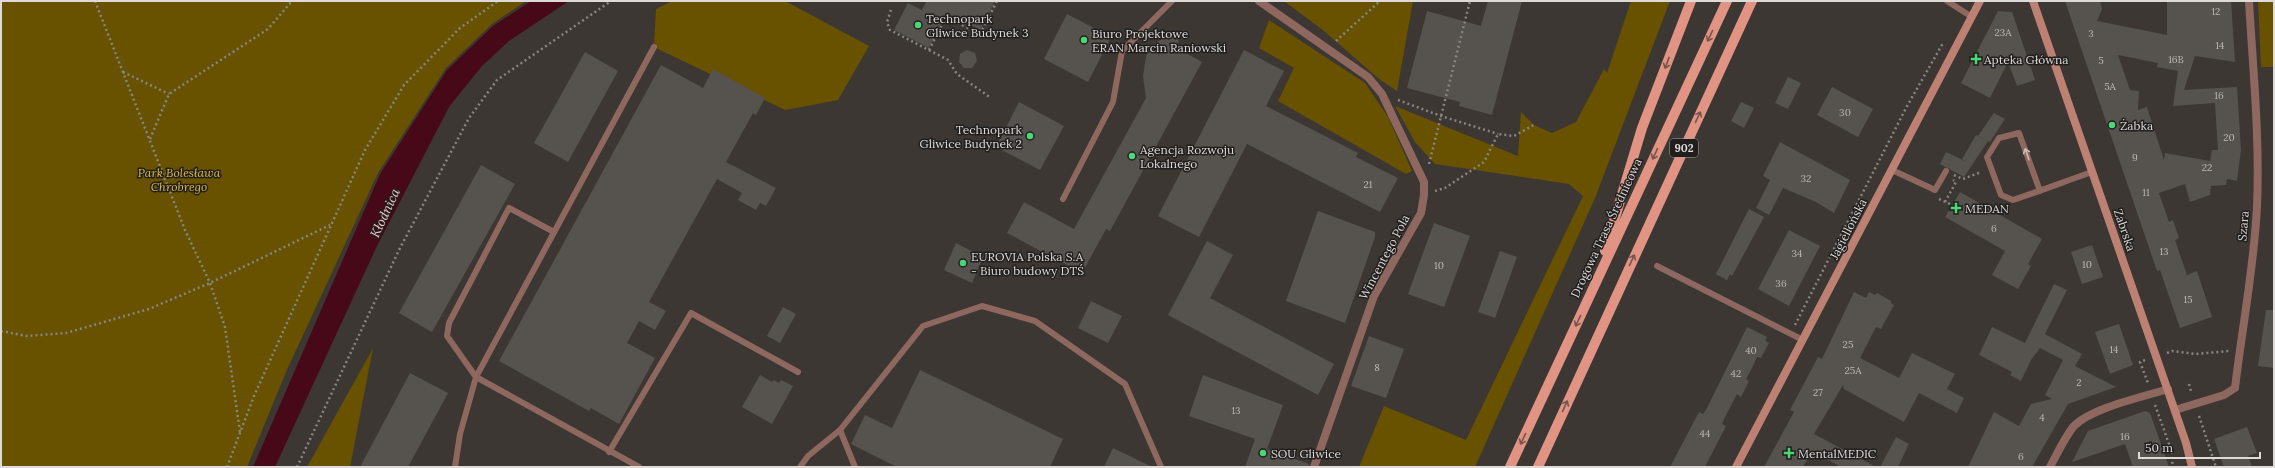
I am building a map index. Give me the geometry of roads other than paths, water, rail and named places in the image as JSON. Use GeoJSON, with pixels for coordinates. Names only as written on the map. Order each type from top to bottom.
{"type":"FeatureCollection","features":[{"type":"Feature","properties":{"kind":"main road"},"geometry":{"type":"LineString","coordinates":[[1594,286],[1642,128],[1691,1]]}},
{"type":"Feature","properties":{"kind":"main road","name":"Drogowa Trasa Średnicowa"},"geometry":{"type":"LineString","coordinates":[[1510,467],[1727,1]]}},
{"type":"Feature","properties":{"kind":"main road","name":"902"},"geometry":{"type":"LineString","coordinates":[[1538,467],[1752,1]]}},
{"type":"Feature","properties":{"kind":"street","name":"Wincentego Pola"},"geometry":{"type":"LineString","coordinates":[[1259,1],[1368,77],[1382,94],[1424,182],[1424,195],[1421,213],[1374,296],[1314,467]]}},
{"type":"Feature","properties":{"kind":"street","name":"Jagiellońska"},"geometry":{"type":"LineString","coordinates":[[1736,467],[1804,340],[1980,1]]}},
{"type":"Feature","properties":{"kind":"street","name":"Zabrska"},"geometry":{"type":"LineString","coordinates":[[2033,1],[2168,389],[2192,467]]}},
{"type":"Feature","properties":{"kind":"street","name":"Szara"},"geometry":{"type":"LineString","coordinates":[[2175,410],[2231,392],[2235,388],[2251,277],[2258,170],[2249,1]]}},
{"type":"Feature","properties":{"kind":"street"},"geometry":{"type":"LineString","coordinates":[[2050,467],[2066,438],[2082,419],[2094,413],[2168,389]]}},
{"type":"Feature","properties":{"kind":"lane"},"geometry":{"type":"LineString","coordinates":[[1063,199],[1113,102],[1122,51],[1172,1]]}},
{"type":"Feature","properties":{"kind":"lane"},"geometry":{"type":"LineString","coordinates":[[1947,1],[1972,17]]}},
{"type":"Feature","properties":{"kind":"lane"},"geometry":{"type":"LineString","coordinates":[[455,467],[460,434],[476,377],[654,47]]}},
{"type":"Feature","properties":{"kind":"lane"},"geometry":{"type":"LineString","coordinates":[[2040,191],[2019,133],[1999,138],[1987,157],[2000,194],[2014,200],[2040,191],[2092,172]]}},
{"type":"Feature","properties":{"kind":"lane"},"geometry":{"type":"LineString","coordinates":[[1892,170],[1935,190],[1948,172]]}},
{"type":"Feature","properties":{"kind":"lane"},"geometry":{"type":"LineString","coordinates":[[554,232],[509,208],[449,323],[447,336],[476,377],[609,452],[640,467]]}},
{"type":"Feature","properties":{"kind":"lane"},"geometry":{"type":"LineString","coordinates":[[1657,266],[1804,340]]}},
{"type":"Feature","properties":{"kind":"lane"},"geometry":{"type":"LineString","coordinates":[[800,467],[808,456],[840,430],[924,326],[982,306],[1036,321],[1125,384],[1161,467]]}},
{"type":"Feature","properties":{"kind":"lane"},"geometry":{"type":"LineString","coordinates":[[609,452],[691,313],[798,372]]}},
{"type":"Feature","properties":{"kind":"lane"},"geometry":{"type":"LineString","coordinates":[[840,430],[855,467]]}},
{"type":"Feature","properties":{"kind":"water","name":"Kłodnica"},"geometry":{"type":"Polygon","coordinates":[[[531,1],[569,1],[509,41],[482,66],[449,107],[376,248],[275,467],[253,467],[380,174],[447,70],[493,26],[531,1]]]}},
{"type":"Feature","properties":{"kind":"place","name":"Technopark Gliwice Budynek 3"},"geometry":{"type":"Point","coordinates":[918,25]}},
{"type":"Feature","properties":{"kind":"place","name":"Biuro Projektowe ERAN Marcin Raniowski"},"geometry":{"type":"Point","coordinates":[1084,40]}},
{"type":"Feature","properties":{"kind":"place","name":"Apteka Główna"},"geometry":{"type":"Point","coordinates":[1976,59]}},
{"type":"Feature","properties":{"kind":"place","name":"Żabka"},"geometry":{"type":"Point","coordinates":[2112,125]}},
{"type":"Feature","properties":{"kind":"place","name":"Technopark Gliwice Budynek 2"},"geometry":{"type":"Point","coordinates":[1030,136]}},
{"type":"Feature","properties":{"kind":"place","name":"Agencja Rozwoju Lokalnego"},"geometry":{"type":"Point","coordinates":[1132,156]}},
{"type":"Feature","properties":{"kind":"place","name":"MEDAN"},"geometry":{"type":"Point","coordinates":[1956,208]}},
{"type":"Feature","properties":{"kind":"place","name":"EUROVIA Polska S.A - Biuro budowy DTŚ"},"geometry":{"type":"Point","coordinates":[963,263]}},
{"type":"Feature","properties":{"kind":"place","name":"SOU Gliwice"},"geometry":{"type":"Point","coordinates":[1263,453]}},
{"type":"Feature","properties":{"kind":"place","name":"MentalMEDIC"},"geometry":{"type":"Point","coordinates":[1789,453]}},
{"type":"Feature","properties":{"kind":"park label","name":"Park Bolesława Chrobrego"},"geometry":{"type":"Point","coordinates":[179,179]}}]}
